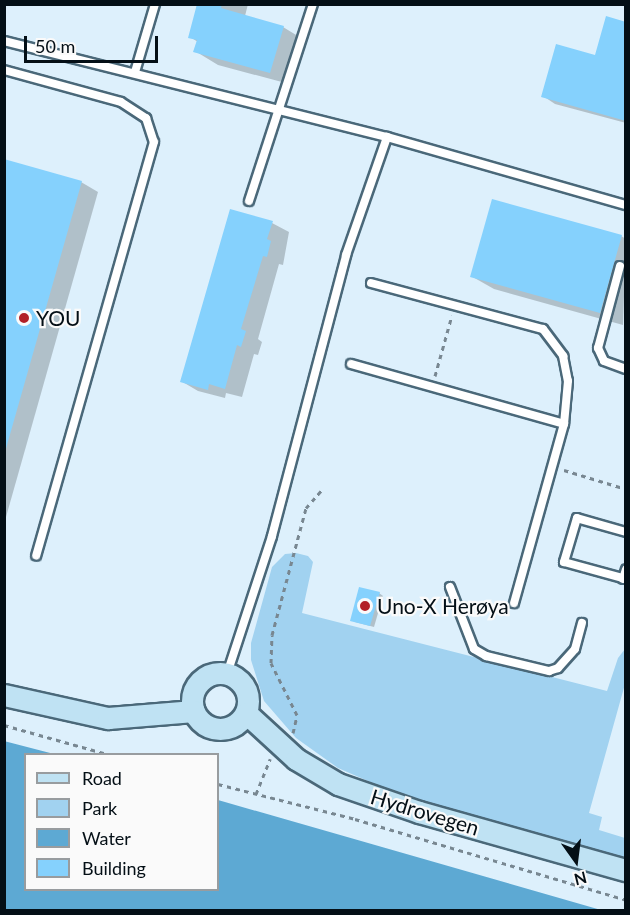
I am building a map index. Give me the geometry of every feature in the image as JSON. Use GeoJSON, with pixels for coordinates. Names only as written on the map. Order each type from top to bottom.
{"type":"FeatureCollection","features":[{"type":"Feature","properties":{"kind":"street"},"geometry":{"type":"LineString","coordinates":[[217,674],[227,674],[245,689],[246,713],[230,728],[208,727],[194,711],[192,701],[199,682],[217,674]]}},
{"type":"Feature","properties":{"kind":"street"},"geometry":{"type":"LineString","coordinates":[[4,695],[108,718],[194,711]]}},
{"type":"Feature","properties":{"kind":"street","name":"Hydrovegen"},"geometry":{"type":"LineString","coordinates":[[246,713],[296,759],[338,784],[419,812],[626,870]]}},
{"type":"Feature","properties":{"kind":"lane"},"geometry":{"type":"LineString","coordinates":[[135,72],[155,4]]}},
{"type":"Feature","properties":{"kind":"lane"},"geometry":{"type":"LineString","coordinates":[[249,201],[280,112],[313,4]]}},
{"type":"Feature","properties":{"kind":"lane"},"geometry":{"type":"LineString","coordinates":[[4,41],[387,137],[626,205]]}},
{"type":"Feature","properties":{"kind":"lane"},"geometry":{"type":"LineString","coordinates":[[4,70],[121,102],[146,118],[152,126],[154,142],[36,556]]}},
{"type":"Feature","properties":{"kind":"lane"},"geometry":{"type":"LineString","coordinates":[[227,674],[272,536],[346,255],[387,137]]}},
{"type":"Feature","properties":{"kind":"lane"},"geometry":{"type":"LineString","coordinates":[[620,266],[598,348],[604,361],[626,369]]}},
{"type":"Feature","properties":{"kind":"lane"},"geometry":{"type":"LineString","coordinates":[[371,283],[543,329],[555,340],[563,356],[567,381],[564,424],[514,603]]}},
{"type":"Feature","properties":{"kind":"lane"},"geometry":{"type":"LineString","coordinates":[[351,364],[564,424]]}},
{"type":"Feature","properties":{"kind":"lane"},"geometry":{"type":"LineString","coordinates":[[626,532],[577,518],[564,562],[624,579],[626,569]]}},
{"type":"Feature","properties":{"kind":"lane"},"geometry":{"type":"LineString","coordinates":[[450,587],[474,650],[486,656],[549,671],[558,668],[575,649],[582,623]]}},
{"type":"Feature","properties":{"kind":"path"},"geometry":{"type":"LineString","coordinates":[[432,387],[455,305]]}},
{"type":"Feature","properties":{"kind":"path"},"geometry":{"type":"LineString","coordinates":[[551,467],[626,489]]}},
{"type":"Feature","properties":{"kind":"path"},"geometry":{"type":"LineString","coordinates":[[292,735],[297,715],[274,675],[270,655],[272,635],[306,508],[321,491]]}},
{"type":"Feature","properties":{"kind":"path"},"geometry":{"type":"LineString","coordinates":[[4,725],[103,753]]}},
{"type":"Feature","properties":{"kind":"path"},"geometry":{"type":"LineString","coordinates":[[256,794],[270,759]]}},
{"type":"Feature","properties":{"kind":"path"},"geometry":{"type":"LineString","coordinates":[[219,784],[355,819],[626,900]]}},
{"type":"Feature","properties":{"kind":"green space"},"geometry":{"type":"Polygon","coordinates":[[[296,553],[308,556],[313,562],[302,613],[607,691],[618,658],[625,649],[625,684],[589,813],[602,817],[599,830],[625,838],[625,860],[407,798],[338,768],[296,738],[264,701],[251,660],[251,643],[272,567],[285,554],[296,553]]]}},
{"type":"Feature","properties":{"kind":"water"},"geometry":{"type":"Polygon","coordinates":[[[4,741],[50,753],[24,753],[24,891],[219,891],[219,800],[601,910],[5,910],[4,741]]]}},
{"type":"Feature","properties":{"kind":"building"},"geometry":{"type":"Polygon","coordinates":[[[197,4],[222,4],[221,8],[284,26],[270,73],[193,52],[197,40],[188,38],[197,4]]]}},
{"type":"Feature","properties":{"kind":"building"},"geometry":{"type":"Polygon","coordinates":[[[606,16],[626,22],[626,121],[541,97],[556,44],[595,55],[606,16]]]}},
{"type":"Feature","properties":{"kind":"building","name":"YOU"},"geometry":{"type":"Polygon","coordinates":[[[4,159],[82,181],[5,452],[4,452],[4,159]]]}},
{"type":"Feature","properties":{"kind":"building"},"geometry":{"type":"Polygon","coordinates":[[[492,199],[622,235],[600,313],[470,277],[492,199]]]}},
{"type":"Feature","properties":{"kind":"building"},"geometry":{"type":"Polygon","coordinates":[[[230,209],[273,221],[267,239],[271,241],[267,257],[263,256],[241,329],[246,331],[241,347],[237,345],[225,389],[209,384],[208,390],[180,382],[230,209]]]}},
{"type":"Feature","properties":{"kind":"building"},"geometry":{"type":"Polygon","coordinates":[[[359,587],[380,592],[370,626],[350,621],[359,587]]]}},
{"type":"Feature","properties":{"kind":"place","name":"YOU"},"geometry":{"type":"Point","coordinates":[24,318]}},
{"type":"Feature","properties":{"kind":"place","name":"Uno-X Herøya"},"geometry":{"type":"Point","coordinates":[365,606]}}]}
